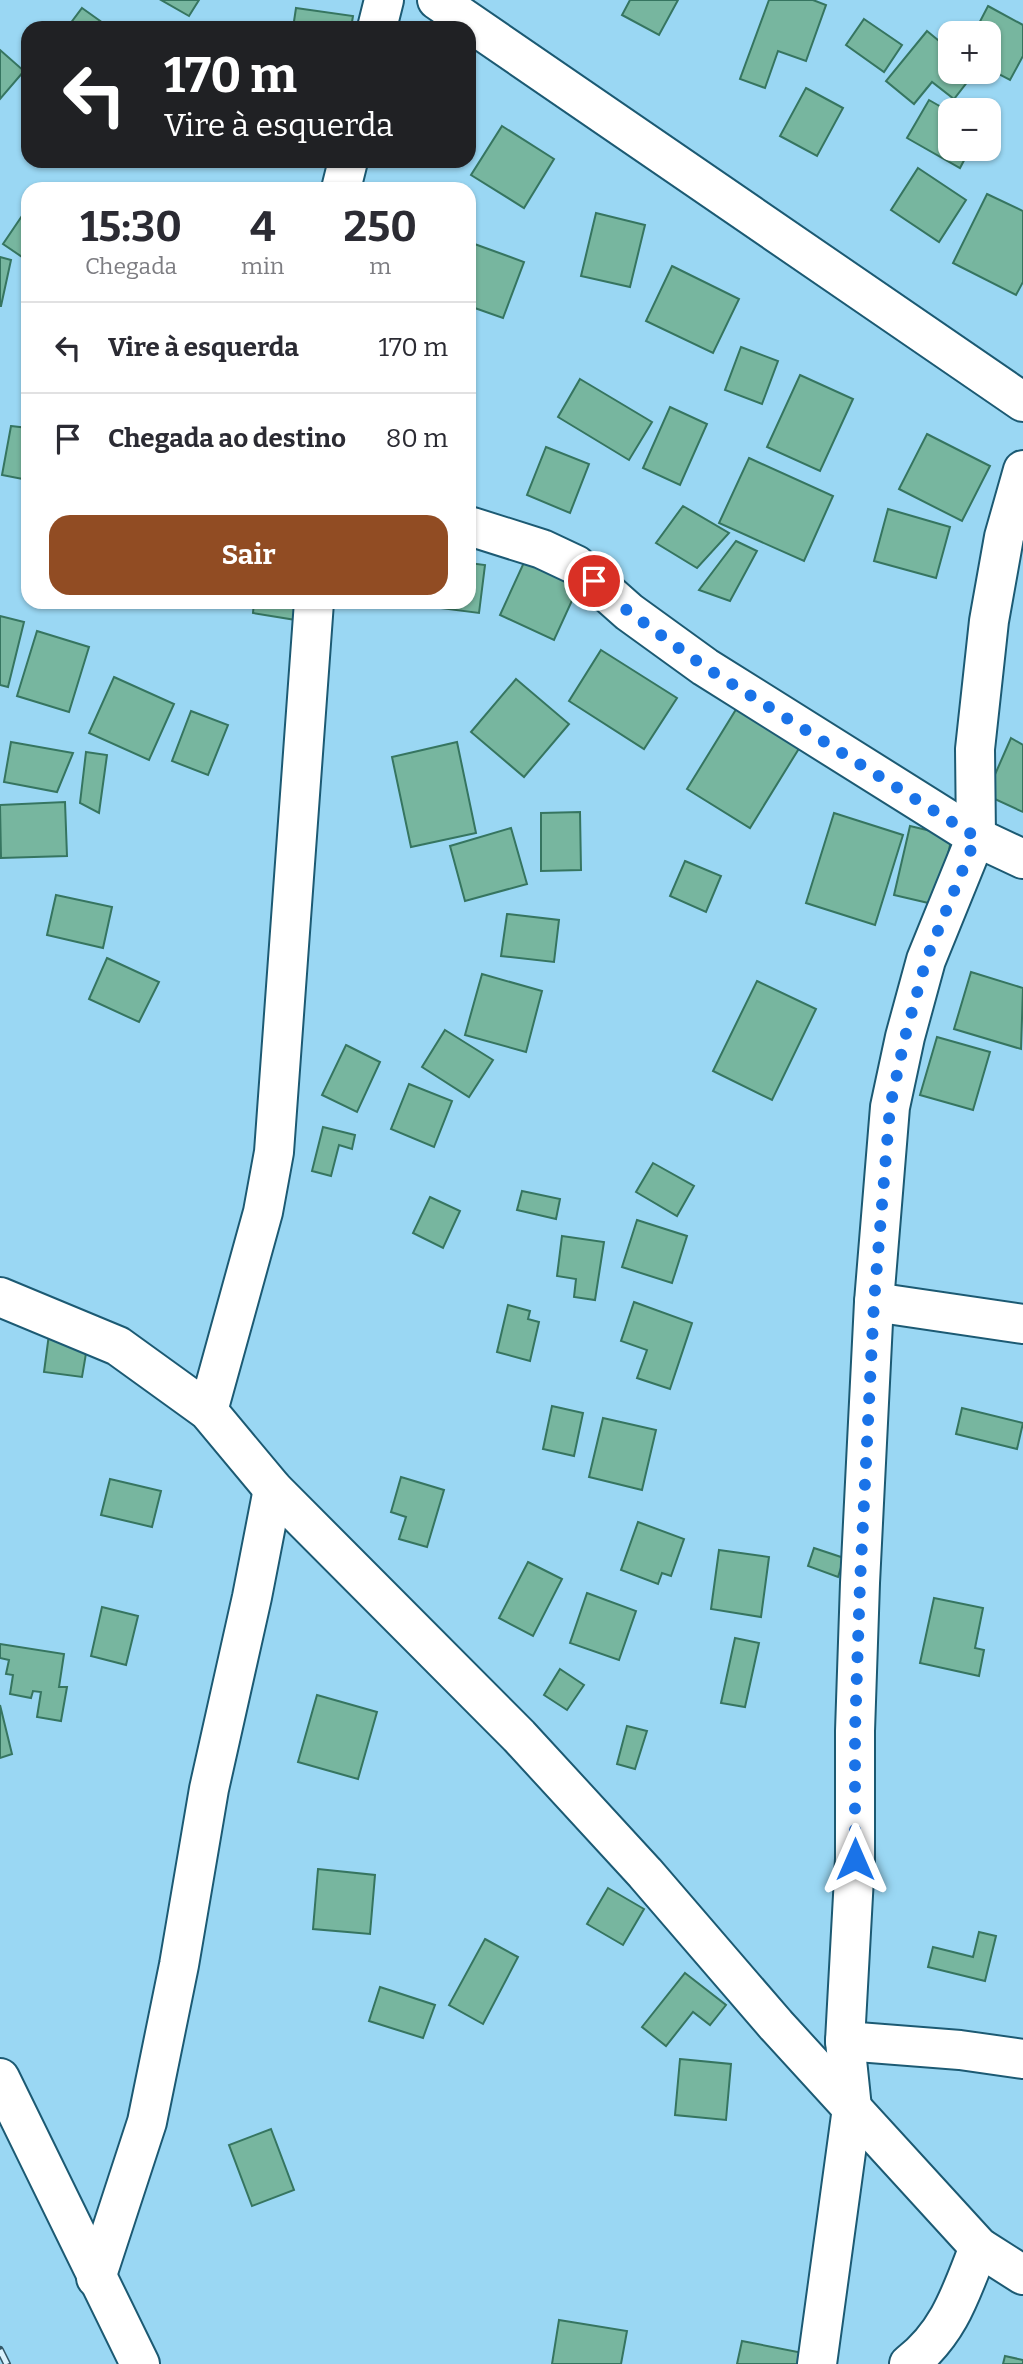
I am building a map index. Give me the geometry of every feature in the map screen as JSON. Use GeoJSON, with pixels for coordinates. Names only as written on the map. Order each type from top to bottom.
{"type":"FeatureCollection","features":[{"type":"Feature","properties":{"kind":"street"},"geometry":{"type":"LineString","coordinates":[[379,21],[384,0]]}},
{"type":"Feature","properties":{"kind":"street"},"geometry":{"type":"LineString","coordinates":[[438,0],[469,21]]}},
{"type":"Feature","properties":{"kind":"street"},"geometry":{"type":"LineString","coordinates":[[476,26],[1023,402]]}},
{"type":"Feature","properties":{"kind":"street"},"geometry":{"type":"LineString","coordinates":[[817,2364],[852,2108],[845,2041],[855,1859],[855,1718],[874,1302],[890,1107],[926,960],[976,837],[975,749],[989,621],[1004,537],[1023,470]]}},
{"type":"Feature","properties":{"kind":"street"},"geometry":{"type":"LineString","coordinates":[[476,528],[542,549],[576,565],[629,612],[705,667],[976,837],[1023,859]]}},
{"type":"Feature","properties":{"kind":"street"},"geometry":{"type":"LineString","coordinates":[[208,1411],[263,1212],[274,1152],[313,609]]}},
{"type":"Feature","properties":{"kind":"street"},"geometry":{"type":"LineString","coordinates":[[0,1297],[118,1346],[208,1411],[273,1489],[519,1736],[645,1873],[776,2025],[979,2247],[1023,2275]]}},
{"type":"Feature","properties":{"kind":"street"},"geometry":{"type":"LineString","coordinates":[[874,1302],[1023,1324]]}},
{"type":"Feature","properties":{"kind":"street"},"geometry":{"type":"LineString","coordinates":[[96,2278],[147,2122],[179,1965],[209,1789],[273,1489]]}},
{"type":"Feature","properties":{"kind":"street"},"geometry":{"type":"LineString","coordinates":[[845,2041],[960,2050],[1023,2059]]}},
{"type":"Feature","properties":{"kind":"street"},"geometry":{"type":"LineString","coordinates":[[0,2078],[139,2364]]}},
{"type":"Feature","properties":{"kind":"street"},"geometry":{"type":"LineString","coordinates":[[909,2364],[929,2349],[953,2312],[979,2247]]}},
{"type":"Feature","properties":{"kind":"building"},"geometry":{"type":"Polygon","coordinates":[[[161,0],[199,0],[189,16],[161,0]]]}},
{"type":"Feature","properties":{"kind":"building"},"geometry":{"type":"Polygon","coordinates":[[[630,0],[678,0],[659,35],[622,15],[630,0]]]}},
{"type":"Feature","properties":{"kind":"building"},"geometry":{"type":"Polygon","coordinates":[[[769,0],[813,0],[826,5],[806,61],[778,51],[765,88],[740,79],[769,0]]]}},
{"type":"Feature","properties":{"kind":"building"},"geometry":{"type":"Polygon","coordinates":[[[988,6],[1023,25],[1023,56],[1010,80],[1001,75],[1001,21],[980,21],[988,6]]]}},
{"type":"Feature","properties":{"kind":"building"},"geometry":{"type":"Polygon","coordinates":[[[82,8],[100,21],[72,21],[82,8]]]}},
{"type":"Feature","properties":{"kind":"building"},"geometry":{"type":"Polygon","coordinates":[[[296,8],[353,16],[352,21],[294,21],[296,8]]]}},
{"type":"Feature","properties":{"kind":"building"},"geometry":{"type":"Polygon","coordinates":[[[864,19],[902,45],[884,72],[846,45],[864,19]]]}},
{"type":"Feature","properties":{"kind":"building"},"geometry":{"type":"Polygon","coordinates":[[[927,31],[938,40],[938,84],[966,84],[953,98],[932,82],[914,104],[886,81],[927,31]]]}},
{"type":"Feature","properties":{"kind":"building"},"geometry":{"type":"Polygon","coordinates":[[[0,50],[21,68],[21,74],[0,99],[0,50]]]}},
{"type":"Feature","properties":{"kind":"building"},"geometry":{"type":"Polygon","coordinates":[[[806,88],[843,108],[817,156],[780,136],[806,88]]]}},
{"type":"Feature","properties":{"kind":"building"},"geometry":{"type":"Polygon","coordinates":[[[929,100],[938,105],[938,156],[907,138],[929,100]]]}},
{"type":"Feature","properties":{"kind":"building"},"geometry":{"type":"Polygon","coordinates":[[[502,126],[554,159],[524,208],[471,175],[502,126]]]}},
{"type":"Feature","properties":{"kind":"building"},"geometry":{"type":"Polygon","coordinates":[[[948,161],[964,161],[960,168],[948,161]]]}},
{"type":"Feature","properties":{"kind":"building"},"geometry":{"type":"Polygon","coordinates":[[[918,168],[966,200],[939,242],[891,210],[918,168]]]}},
{"type":"Feature","properties":{"kind":"building"},"geometry":{"type":"Polygon","coordinates":[[[987,194],[1023,211],[1023,282],[1016,295],[953,263],[987,194]]]}},
{"type":"Feature","properties":{"kind":"building"},"geometry":{"type":"Polygon","coordinates":[[[596,213],[645,225],[630,287],[581,276],[596,213]]]}},
{"type":"Feature","properties":{"kind":"building"},"geometry":{"type":"Polygon","coordinates":[[[21,217],[21,256],[3,244],[21,217]]]}},
{"type":"Feature","properties":{"kind":"building"},"geometry":{"type":"Polygon","coordinates":[[[476,245],[524,262],[503,318],[476,308],[476,245]]]}},
{"type":"Feature","properties":{"kind":"building"},"geometry":{"type":"Polygon","coordinates":[[[0,257],[11,260],[1,306],[0,306],[0,257]]]}},
{"type":"Feature","properties":{"kind":"building"},"geometry":{"type":"Polygon","coordinates":[[[672,266],[739,299],[713,353],[646,321],[672,266]]]}},
{"type":"Feature","properties":{"kind":"building"},"geometry":{"type":"Polygon","coordinates":[[[741,347],[778,361],[762,404],[725,390],[741,347]]]}},
{"type":"Feature","properties":{"kind":"building"},"geometry":{"type":"Polygon","coordinates":[[[800,375],[853,399],[820,471],[767,447],[800,375]]]}},
{"type":"Feature","properties":{"kind":"building"},"geometry":{"type":"Polygon","coordinates":[[[580,379],[652,422],[629,460],[558,417],[580,379]]]}},
{"type":"Feature","properties":{"kind":"building"},"geometry":{"type":"Polygon","coordinates":[[[670,407],[707,424],[680,485],[643,468],[670,407]]]}},
{"type":"Feature","properties":{"kind":"building"},"geometry":{"type":"Polygon","coordinates":[[[11,426],[21,427],[21,479],[2,475],[11,426]]]}},
{"type":"Feature","properties":{"kind":"building"},"geometry":{"type":"Polygon","coordinates":[[[927,434],[990,466],[962,521],[899,489],[927,434]]]}},
{"type":"Feature","properties":{"kind":"building"},"geometry":{"type":"Polygon","coordinates":[[[546,447],[589,464],[570,513],[527,495],[546,447]]]}},
{"type":"Feature","properties":{"kind":"building"},"geometry":{"type":"Polygon","coordinates":[[[749,458],[833,496],[804,561],[719,523],[749,458]]]}},
{"type":"Feature","properties":{"kind":"building"},"geometry":{"type":"Polygon","coordinates":[[[683,506],[729,533],[697,568],[656,543],[683,506]]]}},
{"type":"Feature","properties":{"kind":"building"},"geometry":{"type":"Polygon","coordinates":[[[888,509],[950,527],[936,578],[874,561],[888,509]]]}},
{"type":"Feature","properties":{"kind":"building"},"geometry":{"type":"Polygon","coordinates":[[[736,541],[757,551],[730,601],[699,590],[736,541]]]}},
{"type":"Feature","properties":{"kind":"building"},"geometry":{"type":"Polygon","coordinates":[[[526,558],[580,583],[554,640],[500,615],[526,558]]]}},
{"type":"Feature","properties":{"kind":"building"},"geometry":{"type":"Polygon","coordinates":[[[476,564],[485,565],[479,613],[448,609],[476,609],[476,564]]]}},
{"type":"Feature","properties":{"kind":"building"},"geometry":{"type":"Polygon","coordinates":[[[253,609],[304,609],[302,621],[253,613],[253,609]]]}},
{"type":"Feature","properties":{"kind":"building"},"geometry":{"type":"Polygon","coordinates":[[[0,616],[24,622],[8,687],[0,685],[0,616]]]}},
{"type":"Feature","properties":{"kind":"building"},"geometry":{"type":"Polygon","coordinates":[[[37,631],[89,647],[69,712],[17,696],[37,631]]]}},
{"type":"Feature","properties":{"kind":"building"},"geometry":{"type":"Polygon","coordinates":[[[601,650],[677,698],[644,749],[569,701],[601,650]]]}},
{"type":"Feature","properties":{"kind":"building"},"geometry":{"type":"Polygon","coordinates":[[[114,677],[174,704],[149,760],[89,733],[114,677]]]}},
{"type":"Feature","properties":{"kind":"building"},"geometry":{"type":"Polygon","coordinates":[[[516,679],[569,724],[524,777],[471,732],[516,679]]]}},
{"type":"Feature","properties":{"kind":"building"},"geometry":{"type":"Polygon","coordinates":[[[740,703],[803,742],[750,828],[687,789],[740,703]]]}},
{"type":"Feature","properties":{"kind":"building"},"geometry":{"type":"Polygon","coordinates":[[[191,711],[228,725],[208,775],[172,761],[191,711]]]}},
{"type":"Feature","properties":{"kind":"building"},"geometry":{"type":"Polygon","coordinates":[[[1011,738],[1023,745],[1023,812],[986,795],[1011,738]]]}},
{"type":"Feature","properties":{"kind":"building"},"geometry":{"type":"Polygon","coordinates":[[[11,742],[73,753],[57,792],[4,782],[11,742]]]}},
{"type":"Feature","properties":{"kind":"building"},"geometry":{"type":"Polygon","coordinates":[[[457,742],[476,833],[411,847],[392,757],[457,742]]]}},
{"type":"Feature","properties":{"kind":"building"},"geometry":{"type":"Polygon","coordinates":[[[86,752],[107,755],[99,813],[80,803],[86,752]]]}},
{"type":"Feature","properties":{"kind":"building"},"geometry":{"type":"Polygon","coordinates":[[[65,802],[67,856],[1,858],[0,805],[65,802]]]}},
{"type":"Feature","properties":{"kind":"building"},"geometry":{"type":"Polygon","coordinates":[[[580,812],[581,870],[541,871],[541,813],[580,812]]]}},
{"type":"Feature","properties":{"kind":"building"},"geometry":{"type":"Polygon","coordinates":[[[834,813],[903,835],[875,925],[806,903],[834,813]]]}},
{"type":"Feature","properties":{"kind":"building"},"geometry":{"type":"Polygon","coordinates":[[[910,826],[952,836],[937,905],[894,895],[910,826]]]}},
{"type":"Feature","properties":{"kind":"building"},"geometry":{"type":"Polygon","coordinates":[[[511,828],[527,884],[465,901],[450,846],[511,828]]]}},
{"type":"Feature","properties":{"kind":"building"},"geometry":{"type":"Polygon","coordinates":[[[685,861],[721,876],[706,912],[670,896],[685,861]]]}},
{"type":"Feature","properties":{"kind":"building"},"geometry":{"type":"Polygon","coordinates":[[[56,895],[112,907],[103,948],[47,935],[56,895]]]}},
{"type":"Feature","properties":{"kind":"building"},"geometry":{"type":"Polygon","coordinates":[[[507,914],[559,920],[554,962],[501,956],[507,914]]]}},
{"type":"Feature","properties":{"kind":"building"},"geometry":{"type":"Polygon","coordinates":[[[107,958],[159,982],[139,1022],[89,999],[107,958]]]}},
{"type":"Feature","properties":{"kind":"building"},"geometry":{"type":"Polygon","coordinates":[[[971,972],[1023,988],[1021,1049],[954,1029],[971,972]]]}},
{"type":"Feature","properties":{"kind":"building"},"geometry":{"type":"Polygon","coordinates":[[[482,974],[542,991],[526,1052],[465,1035],[482,974]]]}},
{"type":"Feature","properties":{"kind":"building"},"geometry":{"type":"Polygon","coordinates":[[[757,981],[816,1009],[772,1100],[713,1071],[757,981]]]}},
{"type":"Feature","properties":{"kind":"building"},"geometry":{"type":"Polygon","coordinates":[[[445,1030],[493,1060],[469,1097],[422,1067],[445,1030]]]}},
{"type":"Feature","properties":{"kind":"building"},"geometry":{"type":"Polygon","coordinates":[[[937,1037],[990,1052],[973,1110],[920,1095],[937,1037]]]}},
{"type":"Feature","properties":{"kind":"building"},"geometry":{"type":"Polygon","coordinates":[[[346,1045],[380,1062],[357,1112],[322,1095],[346,1045]]]}},
{"type":"Feature","properties":{"kind":"building"},"geometry":{"type":"Polygon","coordinates":[[[409,1084],[452,1101],[434,1147],[391,1129],[409,1084]]]}},
{"type":"Feature","properties":{"kind":"building"},"geometry":{"type":"Polygon","coordinates":[[[323,1127],[355,1135],[352,1149],[339,1145],[331,1176],[312,1171],[323,1127]]]}},
{"type":"Feature","properties":{"kind":"building"},"geometry":{"type":"Polygon","coordinates":[[[653,1163],[694,1186],[677,1216],[636,1192],[653,1163]]]}},
{"type":"Feature","properties":{"kind":"building"},"geometry":{"type":"Polygon","coordinates":[[[522,1191],[560,1199],[556,1219],[517,1210],[522,1191]]]}},
{"type":"Feature","properties":{"kind":"building"},"geometry":{"type":"Polygon","coordinates":[[[430,1197],[460,1211],[443,1248],[413,1233],[430,1197]]]}},
{"type":"Feature","properties":{"kind":"building"},"geometry":{"type":"Polygon","coordinates":[[[637,1220],[687,1236],[672,1283],[622,1267],[637,1220]]]}},
{"type":"Feature","properties":{"kind":"building"},"geometry":{"type":"Polygon","coordinates":[[[562,1236],[604,1242],[595,1300],[574,1297],[576,1279],[557,1276],[562,1236]]]}},
{"type":"Feature","properties":{"kind":"building"},"geometry":{"type":"Polygon","coordinates":[[[634,1302],[692,1323],[670,1389],[637,1378],[647,1350],[621,1341],[634,1302]]]}},
{"type":"Feature","properties":{"kind":"building"},"geometry":{"type":"Polygon","coordinates":[[[508,1305],[530,1311],[528,1319],[539,1322],[530,1361],[497,1352],[508,1305]]]}},
{"type":"Feature","properties":{"kind":"building"},"geometry":{"type":"Polygon","coordinates":[[[51,1319],[91,1324],[82,1377],[44,1372],[51,1319]]]}},
{"type":"Feature","properties":{"kind":"building"},"geometry":{"type":"Polygon","coordinates":[[[552,1406],[583,1413],[574,1456],[543,1449],[552,1406]]]}},
{"type":"Feature","properties":{"kind":"building"},"geometry":{"type":"Polygon","coordinates":[[[962,1408],[1023,1423],[1017,1449],[956,1434],[962,1408]]]}},
{"type":"Feature","properties":{"kind":"building"},"geometry":{"type":"Polygon","coordinates":[[[603,1418],[656,1430],[642,1490],[589,1477],[603,1418]]]}},
{"type":"Feature","properties":{"kind":"building"},"geometry":{"type":"Polygon","coordinates":[[[401,1477],[444,1490],[427,1547],[399,1539],[406,1517],[391,1512],[401,1477]]]}},
{"type":"Feature","properties":{"kind":"building"},"geometry":{"type":"Polygon","coordinates":[[[110,1479],[161,1491],[152,1527],[101,1515],[110,1479]]]}},
{"type":"Feature","properties":{"kind":"building"},"geometry":{"type":"Polygon","coordinates":[[[638,1522],[684,1539],[671,1576],[662,1573],[658,1584],[621,1570],[638,1522]]]}},
{"type":"Feature","properties":{"kind":"building"},"geometry":{"type":"Polygon","coordinates":[[[814,1548],[844,1558],[838,1577],[808,1566],[814,1548]]]}},
{"type":"Feature","properties":{"kind":"building"},"geometry":{"type":"Polygon","coordinates":[[[719,1550],[769,1557],[761,1617],[711,1609],[719,1550]]]}},
{"type":"Feature","properties":{"kind":"building"},"geometry":{"type":"Polygon","coordinates":[[[528,1562],[562,1579],[533,1636],[499,1618],[528,1562]]]}},
{"type":"Feature","properties":{"kind":"building"},"geometry":{"type":"Polygon","coordinates":[[[587,1593],[636,1611],[619,1660],[570,1643],[587,1593]]]}},
{"type":"Feature","properties":{"kind":"building"},"geometry":{"type":"Polygon","coordinates":[[[934,1598],[983,1608],[975,1648],[984,1650],[979,1676],[920,1663],[934,1598]]]}},
{"type":"Feature","properties":{"kind":"building"},"geometry":{"type":"Polygon","coordinates":[[[102,1607],[138,1616],[126,1665],[91,1656],[102,1607]]]}},
{"type":"Feature","properties":{"kind":"building"},"geometry":{"type":"Polygon","coordinates":[[[735,1638],[759,1643],[745,1707],[721,1703],[735,1638]]]}},
{"type":"Feature","properties":{"kind":"building"},"geometry":{"type":"Polygon","coordinates":[[[0,1644],[64,1654],[59,1687],[67,1687],[61,1721],[37,1717],[41,1692],[33,1691],[31,1698],[10,1694],[13,1675],[6,1674],[9,1660],[0,1658],[0,1644]]]}},
{"type":"Feature","properties":{"kind":"building"},"geometry":{"type":"Polygon","coordinates":[[[560,1669],[584,1685],[567,1710],[544,1695],[560,1669]]]}},
{"type":"Feature","properties":{"kind":"building"},"geometry":{"type":"Polygon","coordinates":[[[317,1695],[377,1712],[358,1779],[298,1762],[317,1695]]]}},
{"type":"Feature","properties":{"kind":"building"},"geometry":{"type":"Polygon","coordinates":[[[0,1705],[12,1754],[0,1758],[0,1705]]]}},
{"type":"Feature","properties":{"kind":"building"},"geometry":{"type":"Polygon","coordinates":[[[627,1726],[647,1731],[635,1769],[617,1764],[627,1726]]]}},
{"type":"Feature","properties":{"kind":"building"},"geometry":{"type":"Polygon","coordinates":[[[318,1869],[375,1875],[370,1934],[313,1929],[318,1869]]]}},
{"type":"Feature","properties":{"kind":"building"},"geometry":{"type":"Polygon","coordinates":[[[608,1888],[644,1909],[623,1945],[587,1924],[608,1888]]]}},
{"type":"Feature","properties":{"kind":"building"},"geometry":{"type":"Polygon","coordinates":[[[979,1932],[996,1936],[985,1981],[928,1967],[933,1947],[973,1957],[979,1932]]]}},
{"type":"Feature","properties":{"kind":"building"},"geometry":{"type":"Polygon","coordinates":[[[485,1939],[518,1957],[483,2024],[449,2005],[485,1939]]]}},
{"type":"Feature","properties":{"kind":"building"},"geometry":{"type":"Polygon","coordinates":[[[685,1973],[726,2005],[710,2025],[693,2012],[666,2046],[642,2027],[685,1973]]]}},
{"type":"Feature","properties":{"kind":"building"},"geometry":{"type":"Polygon","coordinates":[[[380,1987],[435,2005],[423,2038],[369,2021],[380,1987]]]}},
{"type":"Feature","properties":{"kind":"building"},"geometry":{"type":"Polygon","coordinates":[[[680,2059],[731,2064],[726,2120],[675,2115],[680,2059]]]}},
{"type":"Feature","properties":{"kind":"building"},"geometry":{"type":"Polygon","coordinates":[[[271,2129],[294,2190],[252,2206],[229,2145],[271,2129]]]}},
{"type":"Feature","properties":{"kind":"building"},"geometry":{"type":"Polygon","coordinates":[[[559,2320],[627,2331],[621,2364],[552,2364],[559,2320]]]}},
{"type":"Feature","properties":{"kind":"building"},"geometry":{"type":"Polygon","coordinates":[[[742,2341],[803,2353],[801,2364],[737,2364],[742,2341]]]}},
{"type":"Feature","properties":{"kind":"building"},"geometry":{"type":"Polygon","coordinates":[[[1005,2356],[1023,2360],[1023,2364],[1003,2364],[1005,2356]]]}},
{"type":"Feature","properties":{"kind":"railway"},"geometry":{"type":"LineString","coordinates":[[0,2350],[7,2364]]}},
{"type":"Feature","properties":{"kind":"route"},"geometry":{"type":"LineString","coordinates":[[594,581],[629,612],[705,667],[976,837],[926,960],[890,1107],[874,1302],[860,1583],[855,1731],[855,1859]]}}]}
